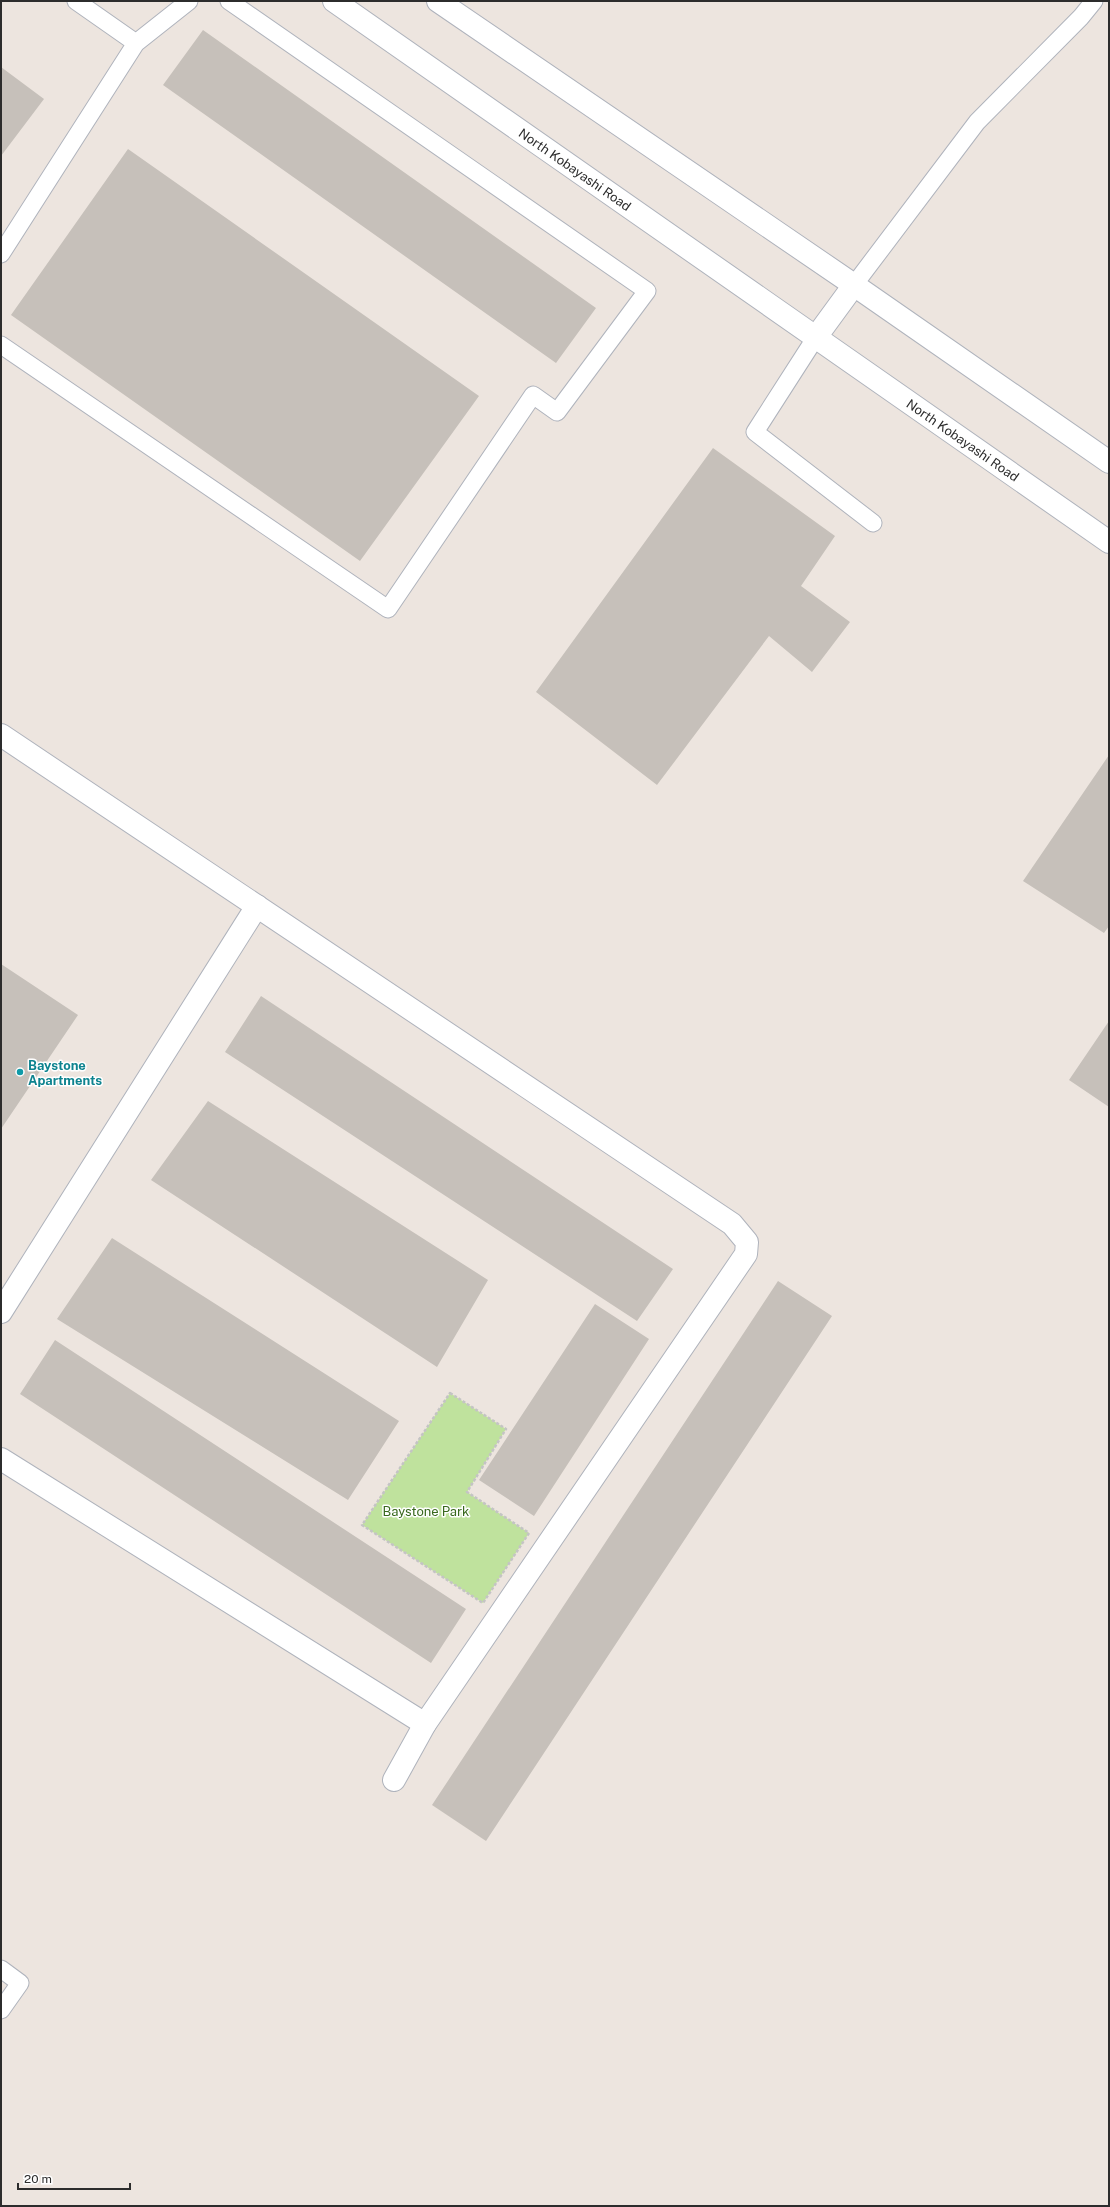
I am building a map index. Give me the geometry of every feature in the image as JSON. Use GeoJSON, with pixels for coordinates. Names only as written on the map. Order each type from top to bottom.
{"type":"FeatureCollection","features":[{"type":"Feature","properties":{"kind":"street","name":"North Kobayashi Road"},"geometry":{"type":"LineString","coordinates":[[334,1],[1109,542]]}},
{"type":"Feature","properties":{"kind":"street"},"geometry":{"type":"LineString","coordinates":[[438,1],[854,285],[1109,462]]}},
{"type":"Feature","properties":{"kind":"street"},"geometry":{"type":"LineString","coordinates":[[816,337],[854,285]]}},
{"type":"Feature","properties":{"kind":"street"},"geometry":{"type":"LineString","coordinates":[[1,735],[732,1224],[747,1242],[746,1254],[425,1724],[394,1780]]}},
{"type":"Feature","properties":{"kind":"street"},"geometry":{"type":"LineString","coordinates":[[1,1312],[257,906]]}},
{"type":"Feature","properties":{"kind":"street"},"geometry":{"type":"LineString","coordinates":[[1,1458],[425,1724]]}},
{"type":"Feature","properties":{"kind":"lane"},"geometry":{"type":"LineString","coordinates":[[76,1],[136,43]]}},
{"type":"Feature","properties":{"kind":"lane"},"geometry":{"type":"LineString","coordinates":[[1,254],[136,43],[189,1]]}},
{"type":"Feature","properties":{"kind":"lane"},"geometry":{"type":"LineString","coordinates":[[1,345],[388,609],[533,395],[558,412],[646,290],[229,1]]}},
{"type":"Feature","properties":{"kind":"lane"},"geometry":{"type":"LineString","coordinates":[[854,285],[977,122],[1081,17],[1094,1]]}},
{"type":"Feature","properties":{"kind":"lane"},"geometry":{"type":"LineString","coordinates":[[816,337],[755,432],[873,523]]}},
{"type":"Feature","properties":{"kind":"lane"},"geometry":{"type":"LineString","coordinates":[[1,1969],[20,1983],[1,2010]]}},
{"type":"Feature","properties":{"kind":"path"},"geometry":{"type":"LineString","coordinates":[[450,1393],[506,1429],[467,1492],[529,1533],[483,1603],[362,1525],[450,1393]]}},
{"type":"Feature","properties":{"kind":"green space","name":"Baystone Park"},"geometry":{"type":"Polygon","coordinates":[[[450,1393],[506,1429],[467,1492],[529,1533],[483,1603],[362,1525],[450,1393]]]}},
{"type":"Feature","properties":{"kind":"building"},"geometry":{"type":"Polygon","coordinates":[[[203,30],[596,308],[556,363],[163,85],[203,30]]]}},
{"type":"Feature","properties":{"kind":"building"},"geometry":{"type":"Polygon","coordinates":[[[1,67],[44,99],[1,156],[1,67]]]}},
{"type":"Feature","properties":{"kind":"building"},"geometry":{"type":"Polygon","coordinates":[[[128,149],[479,396],[360,561],[11,315],[128,149]]]}},
{"type":"Feature","properties":{"kind":"building"},"geometry":{"type":"Polygon","coordinates":[[[713,448],[835,536],[801,586],[850,622],[812,672],[769,636],[657,785],[536,692],[713,448]]]}},
{"type":"Feature","properties":{"kind":"building"},"geometry":{"type":"Polygon","coordinates":[[[1109,755],[1109,926],[1104,933],[1023,881],[1109,755]]]}},
{"type":"Feature","properties":{"kind":"building","name":"Baystone Apartments"},"geometry":{"type":"Polygon","coordinates":[[[1,964],[78,1015],[1,1129],[1,964]]]}},
{"type":"Feature","properties":{"kind":"building"},"geometry":{"type":"Polygon","coordinates":[[[261,996],[673,1269],[637,1321],[225,1052],[261,996]]]}},
{"type":"Feature","properties":{"kind":"building"},"geometry":{"type":"Polygon","coordinates":[[[1109,1021],[1109,1107],[1069,1080],[1109,1021]]]}},
{"type":"Feature","properties":{"kind":"building"},"geometry":{"type":"Polygon","coordinates":[[[208,1101],[488,1280],[437,1367],[151,1180],[208,1101]]]}},
{"type":"Feature","properties":{"kind":"building"},"geometry":{"type":"Polygon","coordinates":[[[112,1238],[399,1421],[348,1500],[57,1319],[112,1238]]]}},
{"type":"Feature","properties":{"kind":"building"},"geometry":{"type":"Polygon","coordinates":[[[778,1281],[832,1316],[486,1841],[432,1805],[778,1281]]]}},
{"type":"Feature","properties":{"kind":"building"},"geometry":{"type":"Polygon","coordinates":[[[595,1304],[649,1339],[534,1516],[479,1480],[595,1304]]]}},
{"type":"Feature","properties":{"kind":"building"},"geometry":{"type":"Polygon","coordinates":[[[55,1340],[466,1609],[431,1663],[20,1394],[55,1340]]]}},
{"type":"Feature","properties":{"kind":"place","name":"Baystone Apartments"},"geometry":{"type":"Point","coordinates":[20,1072]}}]}
